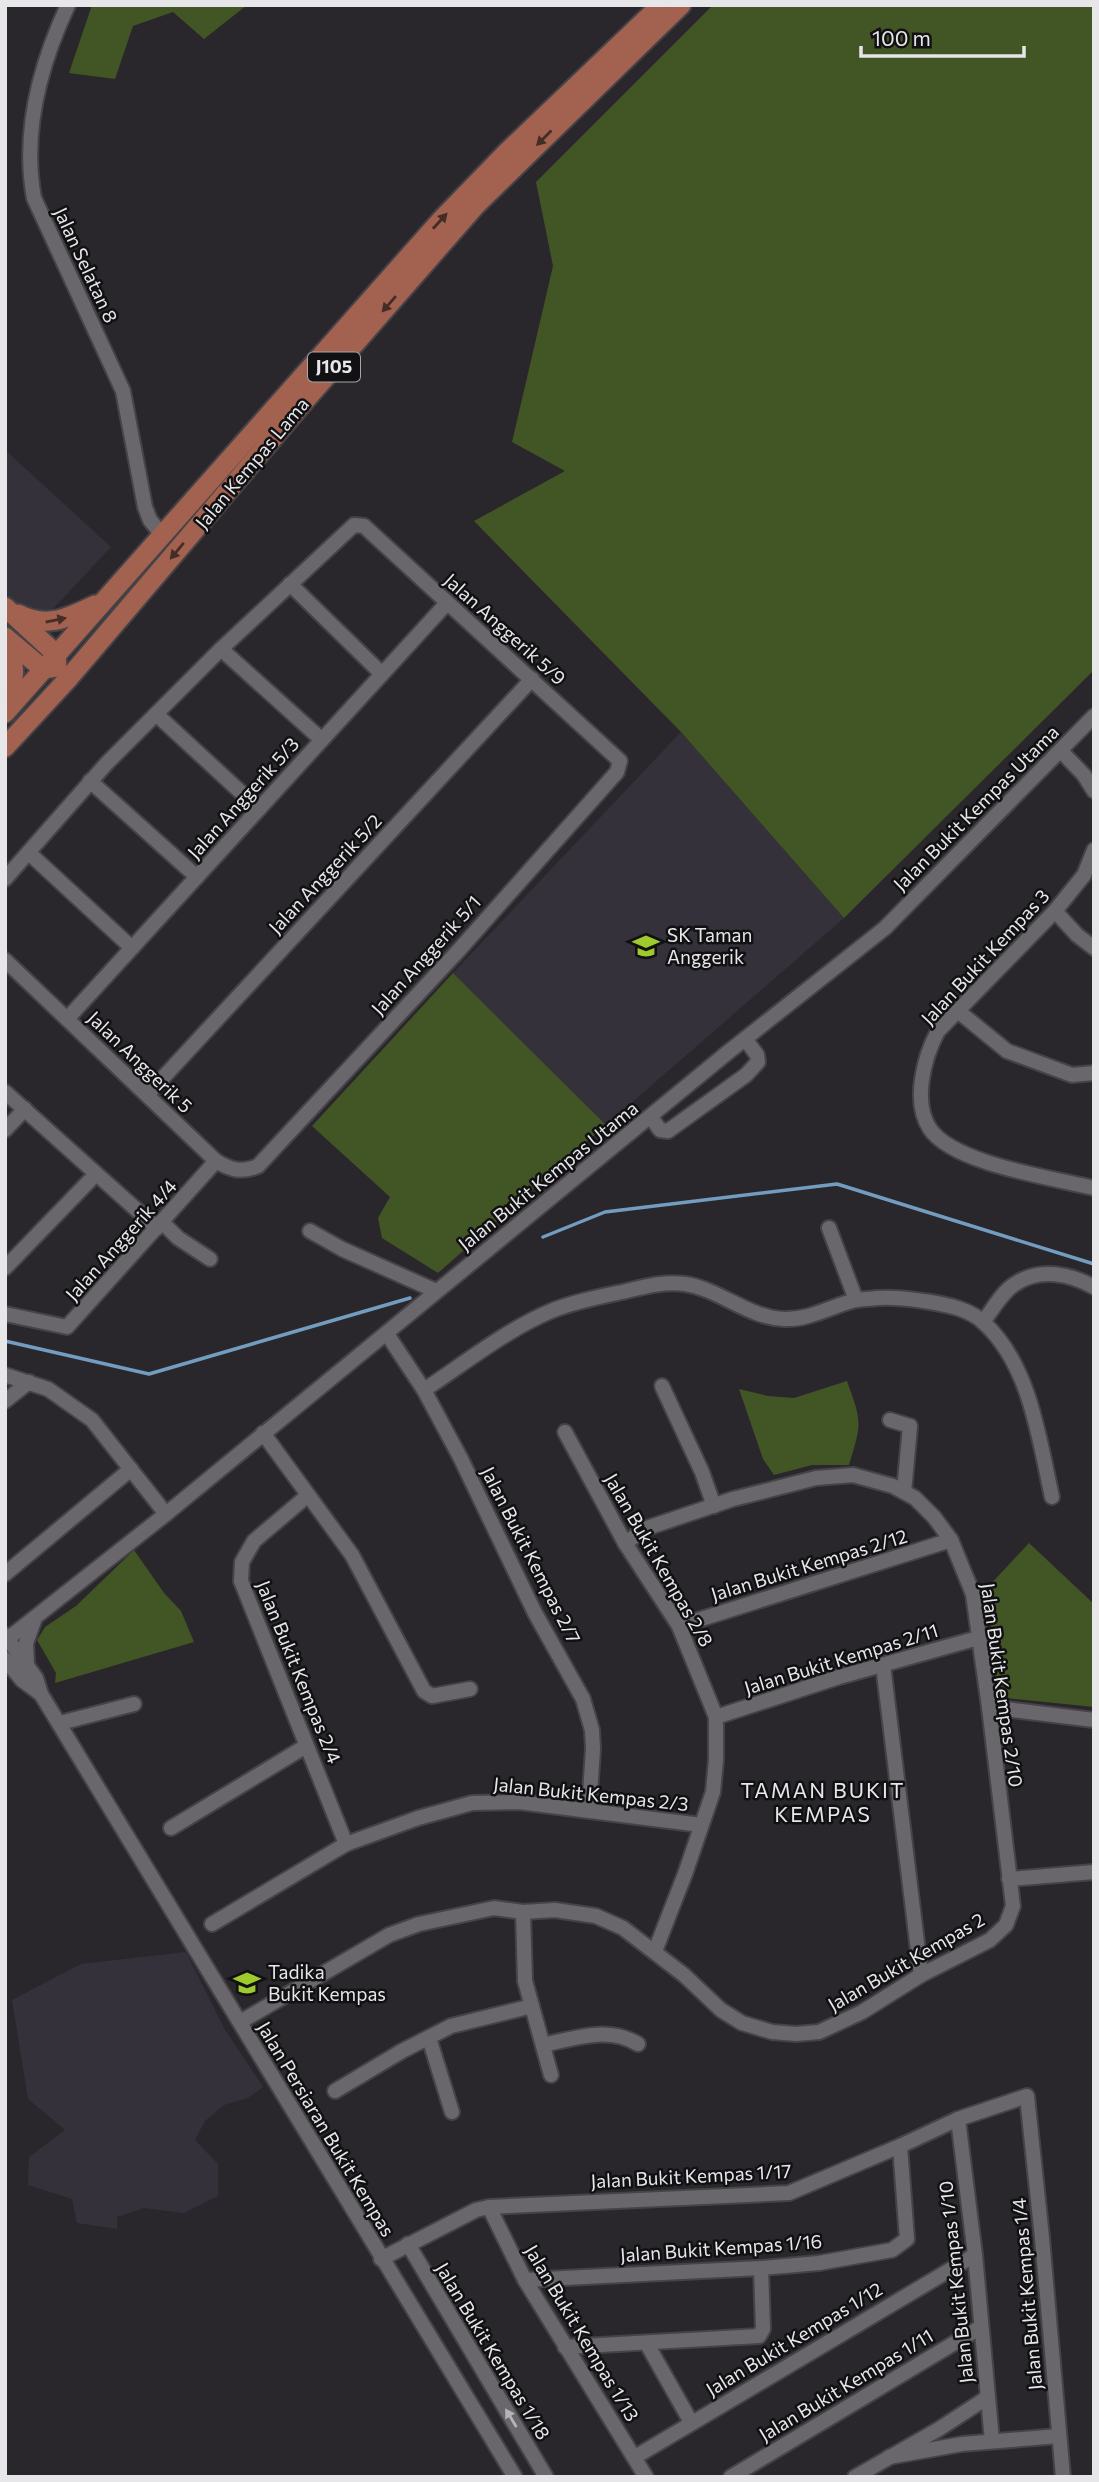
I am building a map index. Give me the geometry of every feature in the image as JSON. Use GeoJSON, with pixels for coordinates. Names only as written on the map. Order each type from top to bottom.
{"type":"FeatureCollection","features":[{"type":"Feature","properties":{"kind":"main road","name":"Jalan Kempas Lama"},"geometry":{"type":"LineString","coordinates":[[5,713],[465,193],[661,5]]}},
{"type":"Feature","properties":{"kind":"main road","name":"Jalan Kempas Lama"},"geometry":{"type":"LineString","coordinates":[[11,740],[120,619],[309,395],[476,205],[681,5]]}},
{"type":"Feature","properties":{"kind":"main road"},"geometry":{"type":"LineString","coordinates":[[6,608],[24,617],[47,623],[61,621],[103,601]]}},
{"type":"Feature","properties":{"kind":"main road"},"geometry":{"type":"LineString","coordinates":[[6,608],[52,663],[50,689],[11,740]]}},
{"type":"Feature","properties":{"kind":"main road"},"geometry":{"type":"LineString","coordinates":[[5,637],[52,663],[76,660],[120,619]]}},
{"type":"Feature","properties":{"kind":"main road"},"geometry":{"type":"LineString","coordinates":[[5,644],[15,669],[14,682],[5,701]]}},
{"type":"Feature","properties":{"kind":"street","name":"Jalan Selatan 8"},"geometry":{"type":"LineString","coordinates":[[68,5],[52,41],[32,118],[29,162],[32,188],[34,198],[123,391],[145,507],[150,520],[163,536]]}},
{"type":"Feature","properties":{"kind":"street","name":"Jalan Anggerik 5/9"},"geometry":{"type":"LineString","coordinates":[[290,584],[351,528],[364,526],[617,756],[620,767]]}},
{"type":"Feature","properties":{"kind":"street"},"geometry":{"type":"LineString","coordinates":[[5,879],[90,781],[221,649],[290,584],[382,674]]}},
{"type":"Feature","properties":{"kind":"street","name":"Jalan Anggerik 5/3"},"geometry":{"type":"LineString","coordinates":[[68,1019],[447,603]]}},
{"type":"Feature","properties":{"kind":"street"},"geometry":{"type":"LineString","coordinates":[[221,649],[322,740]]}},
{"type":"Feature","properties":{"kind":"street","name":"Jalan Anggerik 5/2"},"geometry":{"type":"LineString","coordinates":[[147,1095],[531,679]]}},
{"type":"Feature","properties":{"kind":"street"},"geometry":{"type":"LineString","coordinates":[[156,714],[259,809]]}},
{"type":"Feature","properties":{"kind":"street","name":"Jalan Bukit Kempas Utama"},"geometry":{"type":"LineString","coordinates":[[6,1638],[34,1619],[166,1514],[436,1291],[885,928],[1094,716]]}},
{"type":"Feature","properties":{"kind":"street"},"geometry":{"type":"LineString","coordinates":[[1061,751],[1084,775],[1094,791]]}},
{"type":"Feature","properties":{"kind":"street","name":"Jalan Anggerik 5/1"},"geometry":{"type":"LineString","coordinates":[[216,1161],[240,1171],[258,1166],[459,950],[620,767]]}},
{"type":"Feature","properties":{"kind":"street"},"geometry":{"type":"LineString","coordinates":[[90,781],[197,877]]}},
{"type":"Feature","properties":{"kind":"street","name":"Jalan Bukit Kempas 3"},"geometry":{"type":"LineString","coordinates":[[1094,850],[1084,875],[1055,911],[938,1031],[927,1052],[922,1080],[924,1117],[931,1130],[951,1147],[1000,1167],[1094,1188]]}},
{"type":"Feature","properties":{"kind":"street"},"geometry":{"type":"LineString","coordinates":[[29,853],[132,948]]}},
{"type":"Feature","properties":{"kind":"street"},"geometry":{"type":"LineString","coordinates":[[1055,911],[1077,935],[1094,948]]}},
{"type":"Feature","properties":{"kind":"street","name":"Jalan Anggerik 5"},"geometry":{"type":"LineString","coordinates":[[5,960],[216,1161]]}},
{"type":"Feature","properties":{"kind":"street"},"geometry":{"type":"LineString","coordinates":[[958,1011],[1007,1051],[1072,1075],[1094,1073]]}},
{"type":"Feature","properties":{"kind":"street"},"geometry":{"type":"LineString","coordinates":[[651,1117],[660,1130],[668,1131],[746,1076],[758,1062],[757,1055],[746,1040]]}},
{"type":"Feature","properties":{"kind":"street"},"geometry":{"type":"LineString","coordinates":[[5,1092],[96,1174],[159,1225],[210,1259]]}},
{"type":"Feature","properties":{"kind":"street"},"geometry":{"type":"LineString","coordinates":[[5,1130],[25,1109]]}},
{"type":"Feature","properties":{"kind":"street","name":"Jalan Anggerik 4/4"},"geometry":{"type":"LineString","coordinates":[[5,1314],[66,1327],[216,1161]]}},
{"type":"Feature","properties":{"kind":"street"},"geometry":{"type":"LineString","coordinates":[[5,1268],[96,1174]]}},
{"type":"Feature","properties":{"kind":"street"},"geometry":{"type":"LineString","coordinates":[[829,1228],[856,1300]]}},
{"type":"Feature","properties":{"kind":"street"},"geometry":{"type":"LineString","coordinates":[[310,1231],[342,1249],[436,1291]]}},
{"type":"Feature","properties":{"kind":"street"},"geometry":{"type":"LineString","coordinates":[[983,1322],[1015,1283],[1030,1277],[1067,1275],[1094,1287]]}},
{"type":"Feature","properties":{"kind":"street"},"geometry":{"type":"LineString","coordinates":[[424,1390],[522,1326],[551,1311],[583,1300],[655,1284],[698,1286],[759,1313],[782,1319],[799,1319],[856,1300],[919,1300],[953,1306],[983,1322],[998,1340],[1024,1382],[1032,1405],[1052,1497]]}},
{"type":"Feature","properties":{"kind":"street","name":"Jalan Bukit Kempas 2/7"},"geometry":{"type":"LineString","coordinates":[[387,1334],[424,1390],[478,1492],[535,1614],[583,1699],[592,1730],[589,1809]]}},
{"type":"Feature","properties":{"kind":"street"},"geometry":{"type":"LineString","coordinates":[[5,1375],[48,1390],[92,1420],[166,1514]]}},
{"type":"Feature","properties":{"kind":"street"},"geometry":{"type":"LineString","coordinates":[[5,1401],[29,1382]]}},
{"type":"Feature","properties":{"kind":"street"},"geometry":{"type":"LineString","coordinates":[[662,1386],[702,1472],[714,1506]]}},
{"type":"Feature","properties":{"kind":"street"},"geometry":{"type":"LineString","coordinates":[[890,1420],[910,1426],[904,1492]]}},
{"type":"Feature","properties":{"kind":"street","name":"Jalan Bukit Kempas 2/8"},"geometry":{"type":"LineString","coordinates":[[565,1432],[625,1543],[679,1626],[716,1717],[713,1792],[654,1951]]}},
{"type":"Feature","properties":{"kind":"street"},"geometry":{"type":"LineString","coordinates":[[263,1433],[352,1555],[424,1691],[432,1696],[470,1689]]}},
{"type":"Feature","properties":{"kind":"street"},"geometry":{"type":"LineString","coordinates":[[5,1574],[131,1469]]}},
{"type":"Feature","properties":{"kind":"street","name":"Jalan Bukit Kempas 2/10"},"geometry":{"type":"LineString","coordinates":[[625,1543],[647,1528],[816,1478],[853,1475],[893,1486],[915,1498],[951,1540],[971,1589],[989,1707],[1013,1906]]}},
{"type":"Feature","properties":{"kind":"street","name":"Jalan Bukit Kempas 2/4"},"geometry":{"type":"LineString","coordinates":[[307,1496],[254,1541],[242,1562],[241,1581],[346,1844]]}},
{"type":"Feature","properties":{"kind":"street","name":"Jalan Bukit Kempas 2/12"},"geometry":{"type":"LineString","coordinates":[[679,1626],[951,1540]]}},
{"type":"Feature","properties":{"kind":"street"},"geometry":{"type":"LineString","coordinates":[[27,1665],[26,1643],[34,1619]]}},
{"type":"Feature","properties":{"kind":"street","name":"Jalan Persiaran Bukit Kempas"},"geometry":{"type":"LineString","coordinates":[[6,1638],[36,1678],[41,1694],[515,2477]]}},
{"type":"Feature","properties":{"kind":"street","name":"Jalan Bukit Kempas 2/11"},"geometry":{"type":"LineString","coordinates":[[716,1717],[978,1638]]}},
{"type":"Feature","properties":{"kind":"street","name":"Jalan Persiaran Bukit Kempas"},"geometry":{"type":"LineString","coordinates":[[5,1659],[22,1680],[41,1694]]}},
{"type":"Feature","properties":{"kind":"street"},"geometry":{"type":"LineString","coordinates":[[883,1665],[921,1975]]}},
{"type":"Feature","properties":{"kind":"street"},"geometry":{"type":"LineString","coordinates":[[60,1723],[134,1704]]}},
{"type":"Feature","properties":{"kind":"street"},"geometry":{"type":"LineString","coordinates":[[989,1707],[1094,1720]]}},
{"type":"Feature","properties":{"kind":"street"},"geometry":{"type":"LineString","coordinates":[[171,1828],[306,1746]]}},
{"type":"Feature","properties":{"kind":"street","name":"Jalan Bukit Kempas 2/3"},"geometry":{"type":"LineString","coordinates":[[212,1924],[346,1844],[418,1818],[472,1803],[519,1802],[701,1825]]}},
{"type":"Feature","properties":{"kind":"street"},"geometry":{"type":"LineString","coordinates":[[1009,1880],[1094,1872]]}},
{"type":"Feature","properties":{"kind":"street","name":"Jalan Bukit Kempas 2"},"geometry":{"type":"LineString","coordinates":[[240,2022],[389,1935],[419,1924],[494,1908],[523,1912],[555,1910],[596,1916],[623,1928],[654,1951],[721,2010],[742,2023],[772,2032],[820,2032],[862,2012],[921,1975],[990,1940],[1006,1925],[1013,1906]]}},
{"type":"Feature","properties":{"kind":"street"},"geometry":{"type":"LineString","coordinates":[[523,1912],[525,1981],[551,2075]]}},
{"type":"Feature","properties":{"kind":"street"},"geometry":{"type":"LineString","coordinates":[[335,2091],[451,2026],[532,2006]]}},
{"type":"Feature","properties":{"kind":"street"},"geometry":{"type":"LineString","coordinates":[[543,2045],[587,2035],[606,2034],[626,2036],[638,2044]]}},
{"type":"Feature","properties":{"kind":"street"},"geometry":{"type":"LineString","coordinates":[[429,2038],[452,2112]]}},
{"type":"Feature","properties":{"kind":"street","name":"Jalan Bukit Kempas 1/17"},"geometry":{"type":"LineString","coordinates":[[381,2259],[476,2210],[489,2207],[789,2193],[958,2119],[1027,2095],[1028,2108]]}},
{"type":"Feature","properties":{"kind":"street","name":"Jalan Bukit Kempas 1/4"},"geometry":{"type":"LineString","coordinates":[[1028,2108],[1063,2477]]}},
{"type":"Feature","properties":{"kind":"street","name":"Jalan Bukit Kempas 1/10"},"geometry":{"type":"LineString","coordinates":[[958,2119],[975,2255],[992,2441]]}},
{"type":"Feature","properties":{"kind":"street","name":"Jalan Bukit Kempas 1/16"},"geometry":{"type":"LineString","coordinates":[[525,2280],[761,2268],[820,2263],[892,2249],[907,2239],[900,2146]]}},
{"type":"Feature","properties":{"kind":"street","name":"Jalan Bukit Kempas 1/13"},"geometry":{"type":"LineString","coordinates":[[489,2207],[525,2280],[646,2477]]}},
{"type":"Feature","properties":{"kind":"street","name":"Jalan Bukit Kempas 1/18"},"geometry":{"type":"LineString","coordinates":[[408,2245],[546,2477]]}},
{"type":"Feature","properties":{"kind":"street","name":"Jalan Bukit Kempas 1/12"},"geometry":{"type":"LineString","coordinates":[[635,2458],[975,2255]]}},
{"type":"Feature","properties":{"kind":"street"},"geometry":{"type":"LineString","coordinates":[[565,2347],[759,2336],[763,2329],[761,2268]]}},
{"type":"Feature","properties":{"kind":"street","name":"Jalan Bukit Kempas 1/11"},"geometry":{"type":"LineString","coordinates":[[731,2477],[981,2327]]}},
{"type":"Feature","properties":{"kind":"street"},"geometry":{"type":"LineString","coordinates":[[647,2344],[691,2423]]}},
{"type":"Feature","properties":{"kind":"street"},"geometry":{"type":"LineString","coordinates":[[855,2477],[988,2397]]}},
{"type":"Feature","properties":{"kind":"street"},"geometry":{"type":"LineString","coordinates":[[889,2457],[992,2441],[1059,2436]]}},
{"type":"Feature","properties":{"kind":"shaded area"},"geometry":{"type":"Polygon","coordinates":[[[5,450],[111,547],[5,660],[5,450]]]}},
{"type":"Feature","properties":{"kind":"shaded area","name":"SK Taman Anggerik"},"geometry":{"type":"Polygon","coordinates":[[[681,732],[844,918],[606,1125],[453,973],[681,732]]]}},
{"type":"Feature","properties":{"kind":"shaded area"},"geometry":{"type":"Polygon","coordinates":[[[186,1952],[224,2028],[263,2087],[248,2098],[224,2105],[205,2121],[195,2140],[218,2164],[218,2196],[184,2213],[144,2208],[117,2217],[117,2229],[77,2223],[72,2199],[28,2185],[29,2157],[65,2130],[28,2099],[12,2000],[81,1964],[186,1952]]]}},
{"type":"Feature","properties":{"kind":"green space"},"geometry":{"type":"Polygon","coordinates":[[[92,5],[247,5],[204,39],[173,12],[133,26],[115,79],[69,73],[92,5]]]}},
{"type":"Feature","properties":{"kind":"green space"},"geometry":{"type":"Polygon","coordinates":[[[713,5],[1094,5],[1094,670],[844,918],[681,732],[474,521],[565,471],[512,442],[553,266],[536,182],[713,5]]]}},
{"type":"Feature","properties":{"kind":"green space"},"geometry":{"type":"Polygon","coordinates":[[[453,973],[606,1125],[438,1273],[382,1238],[378,1218],[390,1197],[312,1126],[453,973]]]}},
{"type":"Feature","properties":{"kind":"green space"},"geometry":{"type":"Polygon","coordinates":[[[847,1381],[859,1423],[849,1465],[812,1465],[774,1475],[763,1459],[739,1389],[768,1396],[794,1398],[847,1381]]]}},
{"type":"Feature","properties":{"kind":"green space"},"geometry":{"type":"Polygon","coordinates":[[[1029,1543],[1094,1604],[1094,1707],[997,1697],[988,1587],[1029,1543]]]}},
{"type":"Feature","properties":{"kind":"green space"},"geometry":{"type":"Polygon","coordinates":[[[134,1550],[164,1593],[181,1611],[194,1642],[55,1683],[56,1673],[37,1640],[45,1627],[76,1606],[134,1550]]]}},
{"type":"Feature","properties":{"kind":"waterway"},"geometry":{"type":"LineString","coordinates":[[543,1237],[605,1212],[837,1184],[1094,1264]]}},
{"type":"Feature","properties":{"kind":"waterway"},"geometry":{"type":"LineString","coordinates":[[5,1341],[149,1374],[410,1298]]}},
{"type":"Feature","properties":{"kind":"place","name":"SK Taman Anggerik"},"geometry":{"type":"Point","coordinates":[646,946]}},
{"type":"Feature","properties":{"kind":"place","name":"Tadika Bukit Kempas"},"geometry":{"type":"Point","coordinates":[247,1983]}},
{"type":"Feature","properties":{"kind":"district","name":"TAMAN BUKIT KEMPAS"},"geometry":{"type":"Point","coordinates":[823,1803]}}]}
